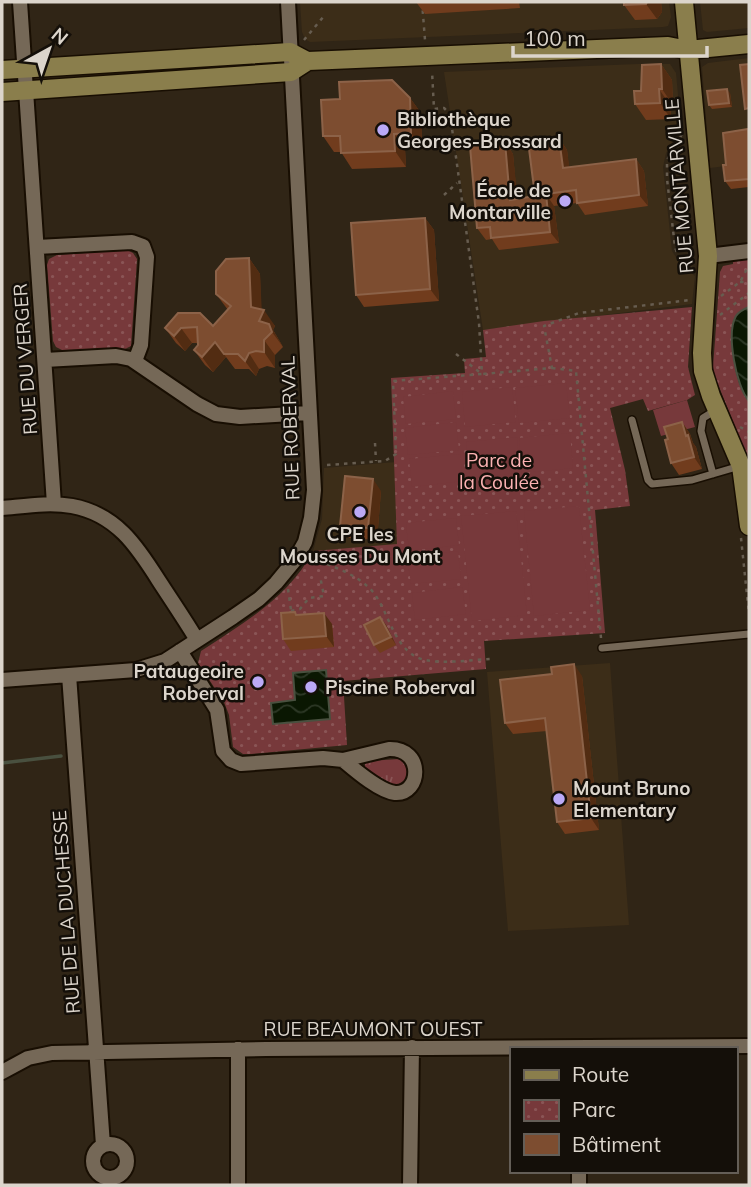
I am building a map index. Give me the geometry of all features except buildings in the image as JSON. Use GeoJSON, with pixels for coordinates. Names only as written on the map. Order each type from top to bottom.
{"type":"FeatureCollection","features":[{"type":"Feature","properties":{"kind":"street","name":"RUE DU VERGER"},"geometry":{"type":"LineString","coordinates":[[19,2],[54,504]]}},
{"type":"Feature","properties":{"kind":"street","name":"RUE ROBERVAL"},"geometry":{"type":"LineString","coordinates":[[2,680],[151,667],[260,599],[301,551],[311,518],[313,465],[291,72],[297,46],[288,2]]}},
{"type":"Feature","properties":{"kind":"street","name":"RUE MONTARVILLE"},"geometry":{"type":"LineString","coordinates":[[684,2],[708,256],[702,359],[706,383],[741,466],[749,526]]}},
{"type":"Feature","properties":{"kind":"street"},"geometry":{"type":"LineString","coordinates":[[2,92],[291,72],[307,61],[426,46],[668,46],[688,50],[749,44]]}},
{"type":"Feature","properties":{"kind":"street"},"geometry":{"type":"LineString","coordinates":[[2,70],[297,46],[307,61]]}},
{"type":"Feature","properties":{"kind":"street"},"geometry":{"type":"LineString","coordinates":[[37,247],[132,242],[143,246],[147,257],[141,345],[135,361]]}},
{"type":"Feature","properties":{"kind":"street"},"geometry":{"type":"LineString","coordinates":[[708,256],[749,251]]}},
{"type":"Feature","properties":{"kind":"street"},"geometry":{"type":"LineString","coordinates":[[45,360],[116,356],[135,361],[188,399],[216,414],[240,418],[309,413]]}},
{"type":"Feature","properties":{"kind":"street"},"geometry":{"type":"LineString","coordinates":[[2,509],[54,504],[90,511],[111,521],[140,552],[197,640]]}},
{"type":"Feature","properties":{"kind":"street"},"geometry":{"type":"LineString","coordinates":[[180,651],[218,710],[223,751],[234,762],[245,764],[323,758],[343,760],[396,749],[403,751],[413,761],[416,774],[414,781],[404,791],[391,792],[361,775],[343,760]]}},
{"type":"Feature","properties":{"kind":"street","name":"RUE DE LA DUCHESSE"},"geometry":{"type":"LineString","coordinates":[[69,675],[103,1145]]}},
{"type":"Feature","properties":{"kind":"street","name":"RUE BEAUMONT OUEST"},"geometry":{"type":"LineString","coordinates":[[666,1047],[749,1046]]}},
{"type":"Feature","properties":{"kind":"street"},"geometry":{"type":"LineString","coordinates":[[410,1185],[412,1047]]}},
{"type":"Feature","properties":{"kind":"street","name":"RUE BEAUMONT OUEST"},"geometry":{"type":"LineString","coordinates":[[2,1072],[20,1061],[36,1056],[96,1053],[238,1049],[510,1048]]}},
{"type":"Feature","properties":{"kind":"street"},"geometry":{"type":"LineString","coordinates":[[238,1049],[238,1185]]}},
{"type":"Feature","properties":{"kind":"lane"},"geometry":{"type":"LineString","coordinates":[[713,474],[700,426],[703,418],[717,410]]}},
{"type":"Feature","properties":{"kind":"lane"},"geometry":{"type":"LineString","coordinates":[[632,420],[648,480],[652,484],[692,480],[741,466]]}},
{"type":"Feature","properties":{"kind":"lane"},"geometry":{"type":"LineString","coordinates":[[602,648],[749,635]]}},
{"type":"Feature","properties":{"kind":"path"},"geometry":{"type":"LineString","coordinates":[[422,2],[426,46],[432,71],[434,109],[444,108],[450,114],[479,323],[482,374]]}},
{"type":"Feature","properties":{"kind":"path"},"geometry":{"type":"LineString","coordinates":[[297,46],[324,16]]}},
{"type":"Feature","properties":{"kind":"path"},"geometry":{"type":"LineString","coordinates":[[444,195],[458,181]]}},
{"type":"Feature","properties":{"kind":"path"},"geometry":{"type":"LineString","coordinates":[[716,300],[740,282],[747,269]]}},
{"type":"Feature","properties":{"kind":"path"},"geometry":{"type":"LineString","coordinates":[[740,282],[749,282]]}},
{"type":"Feature","properties":{"kind":"path"},"geometry":{"type":"LineString","coordinates":[[714,319],[749,293]]}},
{"type":"Feature","properties":{"kind":"path"},"geometry":{"type":"LineString","coordinates":[[552,368],[544,326],[579,313],[696,300]]}},
{"type":"Feature","properties":{"kind":"path"},"geometry":{"type":"LineString","coordinates":[[456,354],[482,374]]}},
{"type":"Feature","properties":{"kind":"path"},"geometry":{"type":"LineString","coordinates":[[313,465],[386,461],[397,454],[393,382],[552,368],[576,371],[602,648]]}},
{"type":"Feature","properties":{"kind":"path"},"geometry":{"type":"LineString","coordinates":[[375,443],[376,461]]}},
{"type":"Feature","properties":{"kind":"path"},"geometry":{"type":"LineString","coordinates":[[327,564],[353,576],[368,588],[380,603],[397,636],[412,654],[425,660],[490,659]]}},
{"type":"Feature","properties":{"kind":"path"},"geometry":{"type":"LineString","coordinates":[[289,601],[291,611],[300,609],[309,598],[324,596],[320,576]]}},
{"type":"Feature","properties":{"kind":"shaded area"},"geometry":{"type":"Polygon","coordinates":[[[300,2],[669,2],[671,17],[668,26],[663,27],[310,42],[302,32],[300,2]]]}},
{"type":"Feature","properties":{"kind":"shaded area"},"geometry":{"type":"Polygon","coordinates":[[[700,2],[749,2],[749,28],[707,32],[703,30],[700,2]]]}},
{"type":"Feature","properties":{"kind":"shaded area"},"geometry":{"type":"Polygon","coordinates":[[[749,58],[749,163],[710,168],[702,67],[708,63],[749,58]]]}},
{"type":"Feature","properties":{"kind":"shaded area","name":"École de Montarville"},"geometry":{"type":"Polygon","coordinates":[[[670,64],[676,73],[681,127],[666,153],[663,167],[672,251],[679,262],[695,276],[692,304],[483,330],[444,72],[670,64]]]}},
{"type":"Feature","properties":{"kind":"shaded area","name":"CPE les Mousses Du Mont"},"geometry":{"type":"Polygon","coordinates":[[[396,462],[398,545],[313,551],[322,519],[324,468],[396,462]]]}},
{"type":"Feature","properties":{"kind":"shaded area","name":"Mount Bruno Elementary"},"geometry":{"type":"Polygon","coordinates":[[[610,663],[629,925],[508,931],[487,672],[610,663]]]}},
{"type":"Feature","properties":{"kind":"green space"},"geometry":{"type":"Polygon","coordinates":[[[127,250],[137,259],[131,346],[125,349],[62,350],[56,347],[53,341],[47,265],[49,259],[57,255],[127,250]]]}},
{"type":"Feature","properties":{"kind":"green space"},"geometry":{"type":"Polygon","coordinates":[[[749,259],[749,307],[734,319],[735,369],[749,401],[749,461],[713,367],[720,272],[723,266],[733,264],[733,261],[749,259]]]}},
{"type":"Feature","properties":{"kind":"green space","name":"Parc de la Coulée"},"geometry":{"type":"Polygon","coordinates":[[[692,307],[688,367],[695,395],[687,400],[648,411],[643,399],[610,408],[625,470],[630,506],[595,510],[605,633],[484,641],[486,669],[343,681],[347,745],[251,754],[243,754],[233,747],[229,715],[224,702],[198,663],[201,651],[264,608],[291,582],[313,551],[397,544],[391,378],[465,373],[464,359],[486,357],[483,330],[544,321],[692,307]]]}},
{"type":"Feature","properties":{"kind":"green space"},"geometry":{"type":"Polygon","coordinates":[[[566,383],[570,418],[519,423],[515,388],[566,383]]]}},
{"type":"Feature","properties":{"kind":"green space"},"geometry":{"type":"Polygon","coordinates":[[[512,387],[516,422],[465,427],[462,392],[512,387]]]}},
{"type":"Feature","properties":{"kind":"green space"},"geometry":{"type":"Polygon","coordinates":[[[453,391],[456,419],[406,424],[403,397],[453,391]]]}},
{"type":"Feature","properties":{"kind":"green space"},"geometry":{"type":"Polygon","coordinates":[[[687,400],[695,427],[661,436],[653,410],[687,400]]]}},
{"type":"Feature","properties":{"kind":"green space"},"geometry":{"type":"Polygon","coordinates":[[[456,422],[459,450],[408,455],[405,428],[456,422]]]}},
{"type":"Feature","properties":{"kind":"green space"},"geometry":{"type":"Polygon","coordinates":[[[570,433],[573,468],[522,473],[519,438],[570,433]]]}},
{"type":"Feature","properties":{"kind":"green space"},"geometry":{"type":"Polygon","coordinates":[[[517,437],[520,473],[470,477],[466,442],[517,437]]]}},
{"type":"Feature","properties":{"kind":"green space"},"geometry":{"type":"Polygon","coordinates":[[[460,454],[463,481],[412,487],[409,459],[460,454]]]}},
{"type":"Feature","properties":{"kind":"green space"},"geometry":{"type":"Polygon","coordinates":[[[579,506],[590,610],[534,616],[524,511],[579,506]]]}},
{"type":"Feature","properties":{"kind":"green space"},"geometry":{"type":"Polygon","coordinates":[[[516,511],[527,615],[472,621],[461,516],[516,511]]]}},
{"type":"Feature","properties":{"kind":"green space"},"geometry":{"type":"Polygon","coordinates":[[[456,518],[459,545],[409,551],[406,523],[456,518]]]}},
{"type":"Feature","properties":{"kind":"green space"},"geometry":{"type":"Polygon","coordinates":[[[458,551],[461,579],[411,584],[407,557],[458,551]]]}},
{"type":"Feature","properties":{"kind":"green space"},"geometry":{"type":"Polygon","coordinates":[[[462,587],[466,614],[415,620],[412,593],[462,587]]]}},
{"type":"Feature","properties":{"kind":"green space"},"geometry":{"type":"Polygon","coordinates":[[[399,759],[406,764],[408,778],[397,785],[388,783],[365,768],[369,761],[399,759]]]}},
{"type":"Feature","properties":{"kind":"water"},"geometry":{"type":"Polygon","coordinates":[[[749,307],[749,401],[740,384],[734,360],[732,334],[736,316],[749,307]]]}},
{"type":"Feature","properties":{"kind":"water","name":"Piscine Roberval"},"geometry":{"type":"Polygon","coordinates":[[[326,670],[330,719],[273,724],[271,703],[295,700],[293,673],[326,670]]]}},
{"type":"Feature","properties":{"kind":"waterway"},"geometry":{"type":"LineString","coordinates":[[2,763],[61,756]]}},
{"type":"Feature","properties":{"kind":"place","name":"Bibliothèque Georges-Brossard"},"geometry":{"type":"Point","coordinates":[383,130]}},
{"type":"Feature","properties":{"kind":"place","name":"École de Montarville"},"geometry":{"type":"Point","coordinates":[565,201]}},
{"type":"Feature","properties":{"kind":"place","name":"CPE les Mousses Du Mont"},"geometry":{"type":"Point","coordinates":[360,512]}},
{"type":"Feature","properties":{"kind":"place","name":"Pataugeoire Roberval"},"geometry":{"type":"Point","coordinates":[258,682]}},
{"type":"Feature","properties":{"kind":"place","name":"Piscine Roberval"},"geometry":{"type":"Point","coordinates":[311,687]}},
{"type":"Feature","properties":{"kind":"place","name":"Mount Bruno Elementary"},"geometry":{"type":"Point","coordinates":[559,799]}}]}
